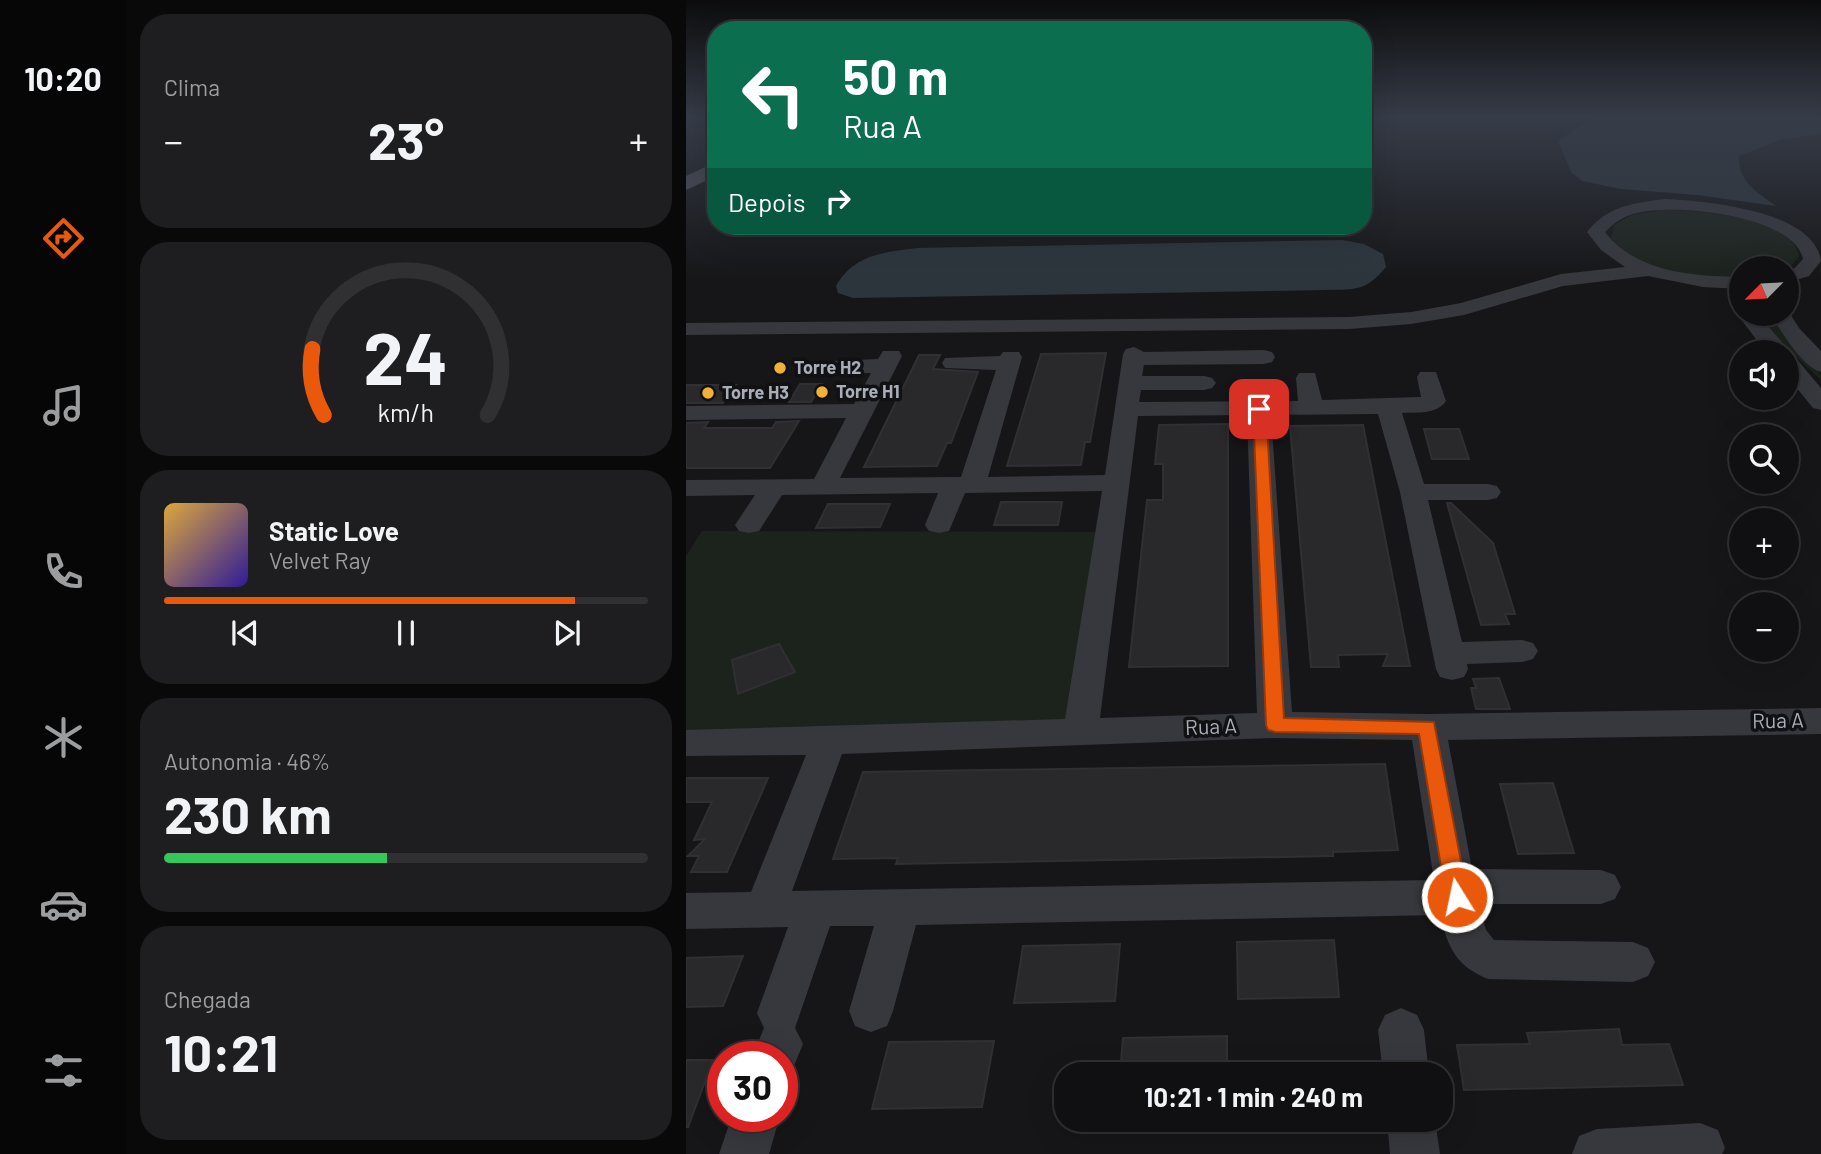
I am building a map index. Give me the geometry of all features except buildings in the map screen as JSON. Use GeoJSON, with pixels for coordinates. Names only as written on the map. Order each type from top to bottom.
{"type":"FeatureCollection","features":[{"type":"Feature","properties":{"kind":"main road"},"geometry":{"type":"LineString","coordinates":[[686,184],[707,173]]}},
{"type":"Feature","properties":{"kind":"street"},"geometry":{"type":"LineString","coordinates":[[1561,280],[1595,253],[1596,232],[1602,221],[1618,212],[1652,206],[1705,207],[1770,222],[1794,234],[1809,247],[1812,260],[1799,273]]}},
{"type":"Feature","properties":{"kind":"street"},"geometry":{"type":"LineString","coordinates":[[1595,253],[1622,258],[1651,270],[1699,281],[1729,282]]}},
{"type":"Feature","properties":{"kind":"street"},"geometry":{"type":"LineString","coordinates":[[686,329],[1349,323],[1411,318],[1464,309],[1561,280],[1651,270]]}},
{"type":"Feature","properties":{"kind":"street"},"geometry":{"type":"LineString","coordinates":[[1699,281],[1729,297]]}},
{"type":"Feature","properties":{"kind":"street"},"geometry":{"type":"LineString","coordinates":[[1757,326],[1768,340]]}},
{"type":"Feature","properties":{"kind":"street"},"geometry":{"type":"LineString","coordinates":[[1790,326],[1821,365]]}},
{"type":"Feature","properties":{"kind":"street"},"geometry":{"type":"LineString","coordinates":[[1130,376],[1264,357]]}},
{"type":"Feature","properties":{"kind":"street"},"geometry":{"type":"LineString","coordinates":[[940,525],[963,485],[1010,360],[953,363]]}},
{"type":"Feature","properties":{"kind":"street"},"geometry":{"type":"LineString","coordinates":[[818,367],[888,361],[823,485]]}},
{"type":"Feature","properties":{"kind":"street"},"geometry":{"type":"LineString","coordinates":[[1130,376],[1204,383]]}},
{"type":"Feature","properties":{"kind":"street"},"geometry":{"type":"LineString","coordinates":[[1130,376],[1259,409],[1430,404],[1434,401],[1428,377]]}},
{"type":"Feature","properties":{"kind":"street"},"geometry":{"type":"LineString","coordinates":[[1080,733],[1099,617],[1130,376]]}},
{"type":"Feature","properties":{"kind":"street"},"geometry":{"type":"LineString","coordinates":[[1799,376],[1821,403]]}},
{"type":"Feature","properties":{"kind":"street"},"geometry":{"type":"LineString","coordinates":[[1307,378],[1311,407]]}},
{"type":"Feature","properties":{"kind":"street"},"geometry":{"type":"LineString","coordinates":[[1388,407],[1413,492],[1451,661],[1522,652]]}},
{"type":"Feature","properties":{"kind":"street"},"geometry":{"type":"LineString","coordinates":[[1259,409],[1275,725]]}},
{"type":"Feature","properties":{"kind":"street"},"geometry":{"type":"LineString","coordinates":[[686,413],[861,411]]}},
{"type":"Feature","properties":{"kind":"street"},"geometry":{"type":"LineString","coordinates":[[686,488],[1116,484]]}},
{"type":"Feature","properties":{"kind":"street"},"geometry":{"type":"LineString","coordinates":[[749,525],[774,486]]}},
{"type":"Feature","properties":{"kind":"street"},"geometry":{"type":"LineString","coordinates":[[1413,492],[1488,492]]}},
{"type":"Feature","properties":{"kind":"street","name":"Rua A"},"geometry":{"type":"LineString","coordinates":[[686,743],[828,741],[1275,725],[1427,727],[1821,721]]}},
{"type":"Feature","properties":{"kind":"street"},"geometry":{"type":"LineString","coordinates":[[1427,727],[1456,891],[1471,947],[1477,954],[1488,958],[1633,962]]}},
{"type":"Feature","properties":{"kind":"street"},"geometry":{"type":"LineString","coordinates":[[765,909],[828,741]]}},
{"type":"Feature","properties":{"kind":"street"},"geometry":{"type":"LineString","coordinates":[[686,911],[900,908],[1601,887]]}},
{"type":"Feature","properties":{"kind":"street"},"geometry":{"type":"LineString","coordinates":[[871,1011],[900,908]]}},
{"type":"Feature","properties":{"kind":"street"},"geometry":{"type":"LineString","coordinates":[[778,1038],[815,909]]}},
{"type":"Feature","properties":{"kind":"street"},"geometry":{"type":"LineString","coordinates":[[1401,1030],[1405,1062]]}},
{"type":"Feature","properties":{"kind":"street"},"geometry":{"type":"LineString","coordinates":[[744,1154],[751,1132]]}},
{"type":"Feature","properties":{"kind":"street"},"geometry":{"type":"LineString","coordinates":[[1412,1132],[1415,1154]]}},
{"type":"Feature","properties":{"kind":"street"},"geometry":{"type":"LineString","coordinates":[[1597,1154],[1700,1148]]}},
{"type":"Feature","properties":{"kind":"shaded area"},"geometry":{"type":"Polygon","coordinates":[[[1572,173],[1742,173],[1756,191],[1776,206],[1697,195],[1621,189],[1582,181],[1572,173]]]}},
{"type":"Feature","properties":{"kind":"shaded area"},"geometry":{"type":"Polygon","coordinates":[[[1662,210],[1740,218],[1780,232],[1793,243],[1799,256],[1729,256],[1729,278],[1671,272],[1638,259],[1623,250],[1611,238],[1614,225],[1632,215],[1662,210]]]}},
{"type":"Feature","properties":{"kind":"shaded area"},"geometry":{"type":"Polygon","coordinates":[[[1342,240],[1364,244],[1383,254],[1386,267],[1366,285],[1345,290],[853,298],[838,293],[836,286],[860,261],[893,251],[917,248],[1342,240]]]}},
{"type":"Feature","properties":{"kind":"shaded area"},"geometry":{"type":"Polygon","coordinates":[[[1766,326],[1779,326],[1791,340],[1779,340],[1766,326]]]}},
{"type":"Feature","properties":{"kind":"shaded area"},"geometry":{"type":"Polygon","coordinates":[[[1799,349],[1821,375],[1821,380],[1799,360],[1799,349]]]}},
{"type":"Feature","properties":{"kind":"shaded area"},"geometry":{"type":"Polygon","coordinates":[[[702,531],[1101,532],[1072,712],[1062,723],[686,733],[686,556],[702,531]]]}},
{"type":"Feature","properties":{"kind":"place","name":"Torre H2"},"geometry":{"type":"Point","coordinates":[780,368]}},
{"type":"Feature","properties":{"kind":"place","name":"Torre H1"},"geometry":{"type":"Point","coordinates":[822,392]}},
{"type":"Feature","properties":{"kind":"place","name":"Torre H3"},"geometry":{"type":"Point","coordinates":[708,393]}},
{"type":"Feature","properties":{"kind":"route"},"geometry":{"type":"LineString","coordinates":[[1259,409],[1275,725],[1427,727],[1457,897]]}}]}
